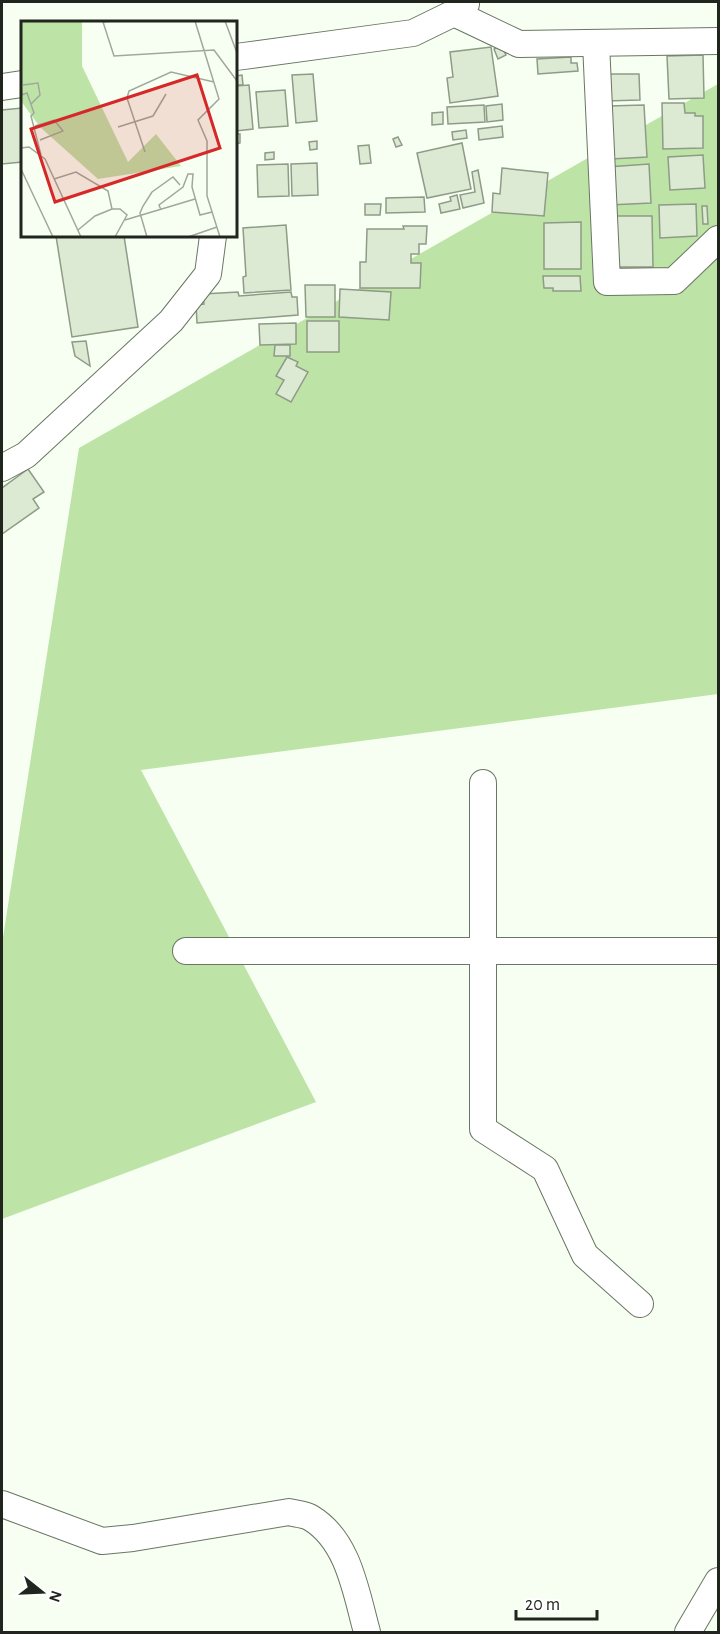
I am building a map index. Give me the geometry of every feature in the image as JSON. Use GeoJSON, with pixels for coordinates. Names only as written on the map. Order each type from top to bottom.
{"type":"FeatureCollection","features":[{"type":"Feature","properties":{"kind":"street"},"geometry":{"type":"LineString","coordinates":[[237,57],[413,33],[461,7],[519,44],[718,41]]}},
{"type":"Feature","properties":{"kind":"street"},"geometry":{"type":"LineString","coordinates":[[596,42],[607,282],[674,281],[718,239]]}},
{"type":"Feature","properties":{"kind":"street"},"geometry":{"type":"LineString","coordinates":[[2,87],[21,84]]}},
{"type":"Feature","properties":{"kind":"street"},"geometry":{"type":"LineString","coordinates":[[2,468],[26,455],[171,321],[208,274],[213,237]]}},
{"type":"Feature","properties":{"kind":"street"},"geometry":{"type":"LineString","coordinates":[[483,783],[483,1129],[545,1169],[585,1255],[640,1304]]}},
{"type":"Feature","properties":{"kind":"street"},"geometry":{"type":"LineString","coordinates":[[186,951],[718,951]]}},
{"type":"Feature","properties":{"kind":"street"},"geometry":{"type":"LineString","coordinates":[[2,1504],[102,1541],[289,1512],[310,1517],[329,1534],[348,1565],[367,1632]]}},
{"type":"Feature","properties":{"kind":"street"},"geometry":{"type":"LineString","coordinates":[[688,1632],[718,1581]]}},
{"type":"Feature","properties":{"kind":"green space"},"geometry":{"type":"Polygon","coordinates":[[[718,84],[718,694],[141,770],[316,1102],[2,1219],[2,944],[79,448],[718,84]]]}},
{"type":"Feature","properties":{"kind":"building"},"geometry":{"type":"Polygon","coordinates":[[[501,45],[506,55],[498,59],[494,49],[501,45]]]}},
{"type":"Feature","properties":{"kind":"building"},"geometry":{"type":"Polygon","coordinates":[[[491,47],[498,96],[450,103],[447,78],[453,77],[450,52],[491,47]]]}},
{"type":"Feature","properties":{"kind":"building"},"geometry":{"type":"Polygon","coordinates":[[[703,55],[704,98],[669,99],[667,56],[703,55]]]}},
{"type":"Feature","properties":{"kind":"building"},"geometry":{"type":"Polygon","coordinates":[[[571,57],[571,63],[577,63],[578,71],[538,74],[537,59],[571,57]]]}},
{"type":"Feature","properties":{"kind":"building"},"geometry":{"type":"Polygon","coordinates":[[[313,74],[317,121],[296,123],[292,75],[313,74]]]}},
{"type":"Feature","properties":{"kind":"building"},"geometry":{"type":"Polygon","coordinates":[[[604,74],[639,74],[640,100],[605,101],[604,74]]]}},
{"type":"Feature","properties":{"kind":"building"},"geometry":{"type":"Polygon","coordinates":[[[242,75],[243,85],[237,85],[237,76],[242,75]]]}},
{"type":"Feature","properties":{"kind":"building"},"geometry":{"type":"Polygon","coordinates":[[[249,85],[253,129],[237,131],[237,86],[249,85]]]}},
{"type":"Feature","properties":{"kind":"building"},"geometry":{"type":"Polygon","coordinates":[[[285,90],[288,126],[259,128],[256,92],[285,90]]]}},
{"type":"Feature","properties":{"kind":"building"},"geometry":{"type":"Polygon","coordinates":[[[662,103],[684,103],[685,113],[703,116],[703,148],[663,149],[662,103]]]}},
{"type":"Feature","properties":{"kind":"building"},"geometry":{"type":"Polygon","coordinates":[[[502,104],[503,120],[487,122],[486,106],[502,104]]]}},
{"type":"Feature","properties":{"kind":"building"},"geometry":{"type":"Polygon","coordinates":[[[484,105],[485,122],[448,124],[447,107],[484,105]]]}},
{"type":"Feature","properties":{"kind":"building"},"geometry":{"type":"Polygon","coordinates":[[[644,105],[647,157],[611,159],[608,106],[644,105]]]}},
{"type":"Feature","properties":{"kind":"building"},"geometry":{"type":"Polygon","coordinates":[[[21,108],[21,162],[2,164],[2,110],[21,108]]]}},
{"type":"Feature","properties":{"kind":"building"},"geometry":{"type":"Polygon","coordinates":[[[443,112],[443,124],[432,125],[432,113],[443,112]]]}},
{"type":"Feature","properties":{"kind":"building"},"geometry":{"type":"Polygon","coordinates":[[[502,126],[503,137],[479,140],[478,129],[502,126]]]}},
{"type":"Feature","properties":{"kind":"building"},"geometry":{"type":"Polygon","coordinates":[[[466,130],[467,138],[453,140],[452,132],[466,130]]]}},
{"type":"Feature","properties":{"kind":"building"},"geometry":{"type":"Polygon","coordinates":[[[237,134],[240,134],[240,143],[237,144],[237,134]]]}},
{"type":"Feature","properties":{"kind":"building"},"geometry":{"type":"Polygon","coordinates":[[[398,137],[402,145],[396,147],[393,139],[398,137]]]}},
{"type":"Feature","properties":{"kind":"building"},"geometry":{"type":"Polygon","coordinates":[[[317,141],[317,149],[310,150],[309,142],[317,141]]]}},
{"type":"Feature","properties":{"kind":"building"},"geometry":{"type":"Polygon","coordinates":[[[462,143],[471,189],[427,198],[417,153],[462,143]]]}},
{"type":"Feature","properties":{"kind":"building"},"geometry":{"type":"Polygon","coordinates":[[[369,145],[371,163],[360,164],[358,146],[369,145]]]}},
{"type":"Feature","properties":{"kind":"building"},"geometry":{"type":"Polygon","coordinates":[[[274,152],[274,159],[265,160],[265,153],[274,152]]]}},
{"type":"Feature","properties":{"kind":"building"},"geometry":{"type":"Polygon","coordinates":[[[703,155],[705,188],[670,190],[668,157],[703,155]]]}},
{"type":"Feature","properties":{"kind":"building"},"geometry":{"type":"Polygon","coordinates":[[[317,163],[318,195],[292,196],[291,164],[317,163]]]}},
{"type":"Feature","properties":{"kind":"building"},"geometry":{"type":"Polygon","coordinates":[[[288,164],[289,196],[258,197],[257,165],[288,164]]]}},
{"type":"Feature","properties":{"kind":"building"},"geometry":{"type":"Polygon","coordinates":[[[649,164],[651,203],[609,205],[607,167],[649,164]]]}},
{"type":"Feature","properties":{"kind":"building"},"geometry":{"type":"Polygon","coordinates":[[[502,168],[548,173],[544,216],[492,212],[493,193],[500,194],[502,168]]]}},
{"type":"Feature","properties":{"kind":"building"},"geometry":{"type":"Polygon","coordinates":[[[478,170],[484,203],[463,208],[460,195],[475,192],[472,172],[478,170]]]}},
{"type":"Feature","properties":{"kind":"building"},"geometry":{"type":"Polygon","coordinates":[[[457,195],[460,209],[441,213],[439,204],[451,201],[450,197],[457,195]]]}},
{"type":"Feature","properties":{"kind":"building"},"geometry":{"type":"Polygon","coordinates":[[[424,197],[425,212],[386,213],[386,198],[424,197]]]}},
{"type":"Feature","properties":{"kind":"building"},"geometry":{"type":"Polygon","coordinates":[[[365,204],[381,204],[380,215],[365,215],[365,204]]]}},
{"type":"Feature","properties":{"kind":"building"},"geometry":{"type":"Polygon","coordinates":[[[696,204],[697,236],[660,238],[659,205],[696,204]]]}},
{"type":"Feature","properties":{"kind":"building"},"geometry":{"type":"Polygon","coordinates":[[[702,206],[707,206],[708,224],[703,224],[702,206]]]}},
{"type":"Feature","properties":{"kind":"building"},"geometry":{"type":"Polygon","coordinates":[[[606,216],[652,216],[653,267],[610,267],[606,216]]]}},
{"type":"Feature","properties":{"kind":"building"},"geometry":{"type":"Polygon","coordinates":[[[581,222],[581,269],[544,269],[544,223],[581,222]]]}},
{"type":"Feature","properties":{"kind":"building"},"geometry":{"type":"Polygon","coordinates":[[[286,225],[291,290],[244,293],[243,277],[246,276],[243,228],[286,225]]]}},
{"type":"Feature","properties":{"kind":"building"},"geometry":{"type":"Polygon","coordinates":[[[403,226],[427,226],[426,244],[419,244],[419,254],[411,254],[411,263],[421,263],[420,288],[360,288],[360,262],[366,262],[367,229],[404,229],[403,226]]]}},
{"type":"Feature","properties":{"kind":"building"},"geometry":{"type":"Polygon","coordinates":[[[56,237],[124,237],[138,327],[72,337],[56,237]]]}},
{"type":"Feature","properties":{"kind":"building"},"geometry":{"type":"Polygon","coordinates":[[[543,276],[580,276],[581,291],[553,291],[553,288],[544,288],[543,276]]]}},
{"type":"Feature","properties":{"kind":"building"},"geometry":{"type":"Polygon","coordinates":[[[305,285],[335,285],[335,317],[306,317],[305,285]]]}},
{"type":"Feature","properties":{"kind":"building"},"geometry":{"type":"Polygon","coordinates":[[[340,289],[391,292],[389,320],[339,317],[340,289]]]}},
{"type":"Feature","properties":{"kind":"building"},"geometry":{"type":"Polygon","coordinates":[[[238,292],[239,296],[291,292],[292,297],[297,297],[298,315],[197,323],[196,305],[204,304],[203,294],[238,292]]]}},
{"type":"Feature","properties":{"kind":"building"},"geometry":{"type":"Polygon","coordinates":[[[307,321],[339,321],[339,352],[307,352],[307,321]]]}},
{"type":"Feature","properties":{"kind":"building"},"geometry":{"type":"Polygon","coordinates":[[[296,323],[296,344],[260,345],[259,324],[296,323]]]}},
{"type":"Feature","properties":{"kind":"building"},"geometry":{"type":"Polygon","coordinates":[[[86,341],[90,366],[75,356],[72,342],[86,341]]]}},
{"type":"Feature","properties":{"kind":"building"},"geometry":{"type":"Polygon","coordinates":[[[275,345],[290,345],[290,356],[274,356],[275,345]]]}},
{"type":"Feature","properties":{"kind":"building"},"geometry":{"type":"Polygon","coordinates":[[[287,357],[298,362],[296,366],[308,372],[291,402],[276,394],[284,380],[276,376],[287,357]]]}},
{"type":"Feature","properties":{"kind":"building"},"geometry":{"type":"Polygon","coordinates":[[[28,469],[44,492],[33,499],[39,508],[2,534],[2,488],[28,469]]]}}]}
